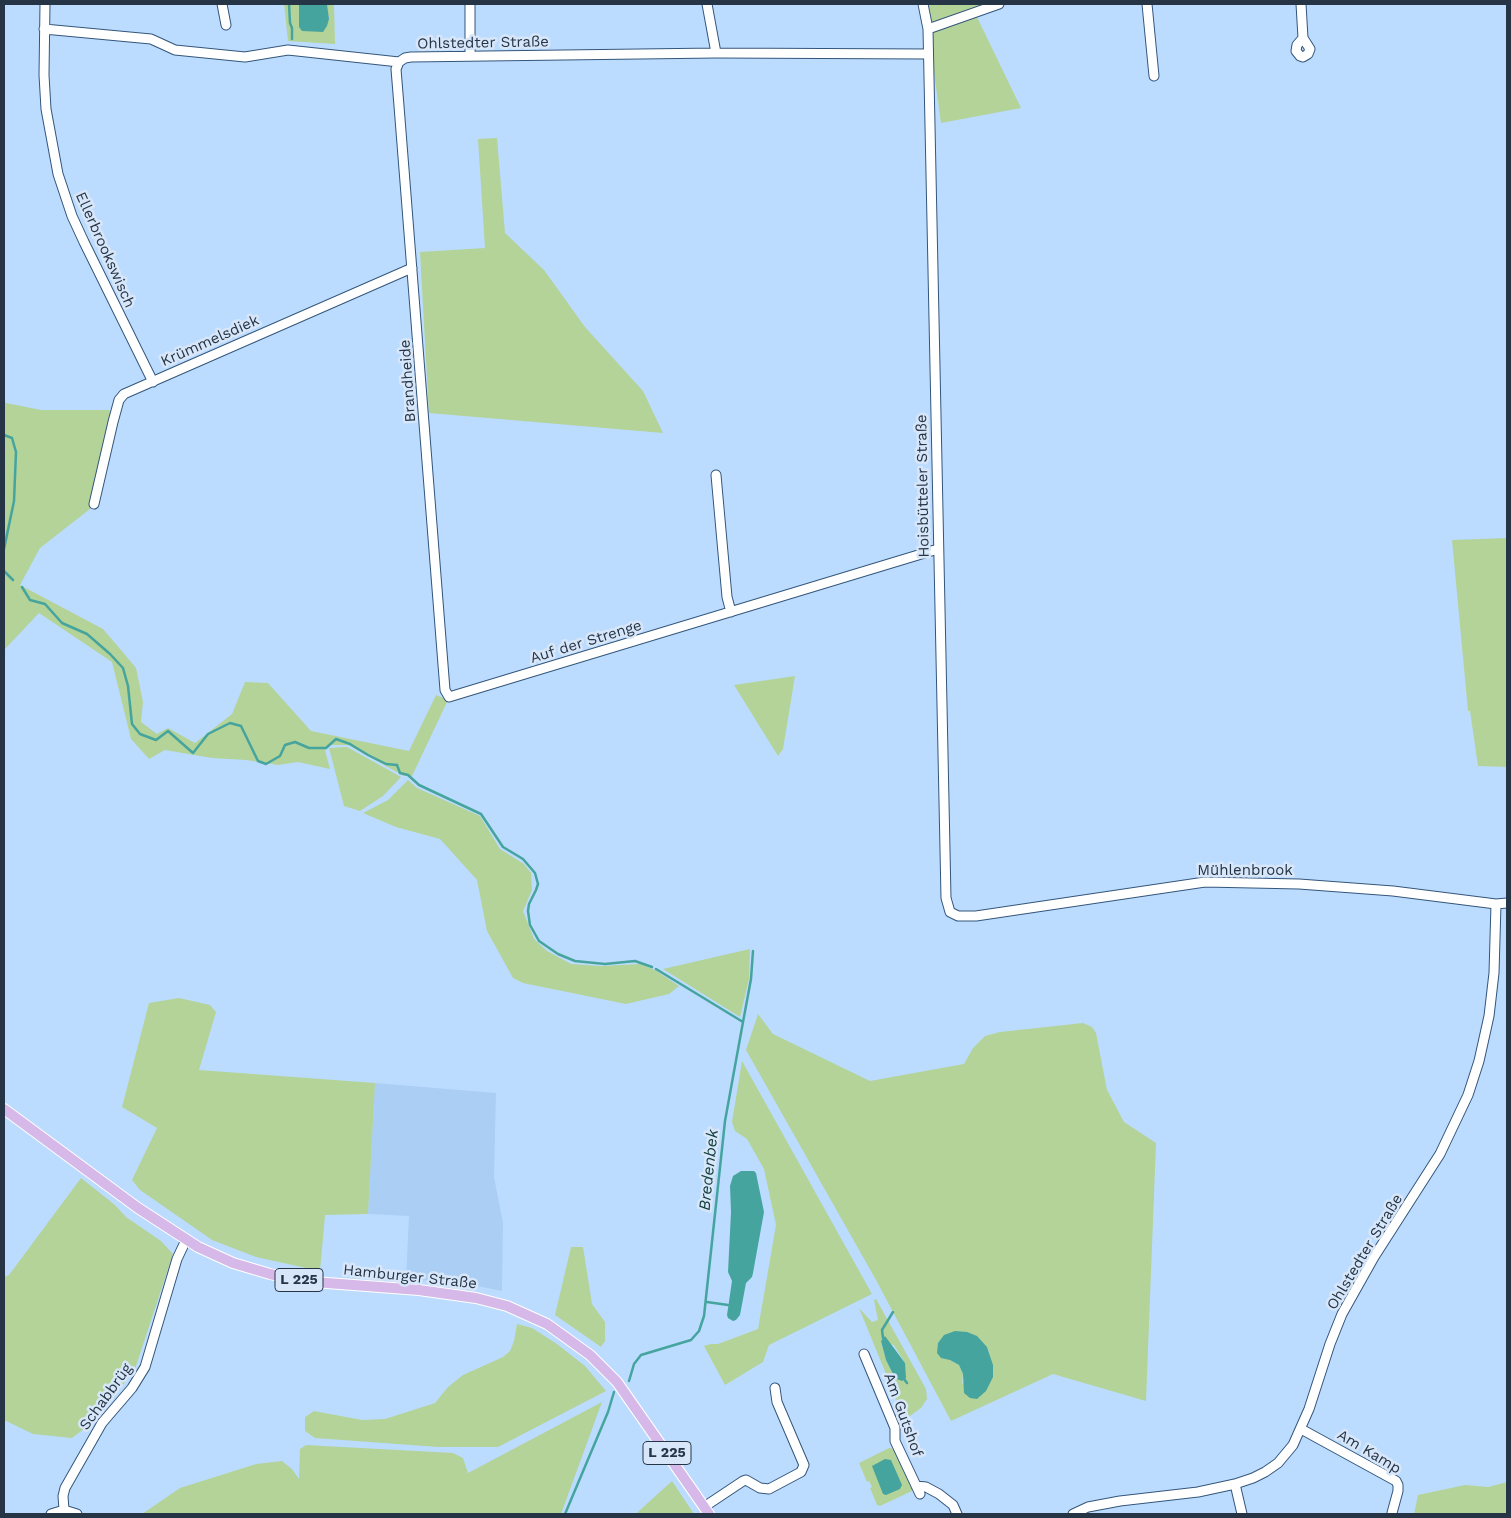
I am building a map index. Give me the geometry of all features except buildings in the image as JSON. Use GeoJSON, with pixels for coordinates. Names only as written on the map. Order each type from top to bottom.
{"type":"FeatureCollection","features":[{"type":"Feature","properties":{"kind":"main road","name":"Hamburger Straße"},"geometry":{"type":"LineString","coordinates":[[4,1109],[138,1208],[186,1240],[233,1263],[285,1278],[321,1283],[444,1292],[507,1306],[536,1318],[567,1337],[601,1365],[617,1382],[706,1510]]}},
{"type":"Feature","properties":{"kind":"street","name":"Ellerbrookswisch"},"geometry":{"type":"LineString","coordinates":[[45,4],[44,75],[46,109],[58,174],[72,216],[152,382]]}},
{"type":"Feature","properties":{"kind":"street"},"geometry":{"type":"LineString","coordinates":[[222,4],[226,25]]}},
{"type":"Feature","properties":{"kind":"street"},"geometry":{"type":"LineString","coordinates":[[470,4],[470,56]]}},
{"type":"Feature","properties":{"kind":"street"},"geometry":{"type":"LineString","coordinates":[[707,4],[716,53]]}},
{"type":"Feature","properties":{"kind":"street","name":"Hoisbütteler Straße"},"geometry":{"type":"LineString","coordinates":[[924,4],[928,29],[946,898],[948,908],[954,914]]}},
{"type":"Feature","properties":{"kind":"street"},"geometry":{"type":"LineString","coordinates":[[928,29],[999,4]]}},
{"type":"Feature","properties":{"kind":"street"},"geometry":{"type":"LineString","coordinates":[[1148,4],[1154,76]]}},
{"type":"Feature","properties":{"kind":"street"},"geometry":{"type":"LineString","coordinates":[[1301,4],[1303,38]]}},
{"type":"Feature","properties":{"kind":"street","name":"Ohlstedter Straße"},"geometry":{"type":"LineString","coordinates":[[44,29],[152,39],[175,50],[245,57],[288,50],[400,62],[405,58],[412,57],[470,56],[716,53],[928,54]]}},
{"type":"Feature","properties":{"kind":"street","name":"Brandheide"},"geometry":{"type":"LineString","coordinates":[[400,62],[396,69],[445,690],[449,697]]}},
{"type":"Feature","properties":{"kind":"street","name":"Krümmelsdiek"},"geometry":{"type":"LineString","coordinates":[[94,504],[119,400],[124,394],[412,268]]}},
{"type":"Feature","properties":{"kind":"street"},"geometry":{"type":"LineString","coordinates":[[716,475],[731,612]]}},
{"type":"Feature","properties":{"kind":"street","name":"Auf der Strenge"},"geometry":{"type":"LineString","coordinates":[[449,697],[938,549]]}},
{"type":"Feature","properties":{"kind":"street","name":"Mühlenbrook"},"geometry":{"type":"LineString","coordinates":[[954,914],[976,916],[1205,882],[1299,884],[1393,891],[1496,904],[1507,903]]}},
{"type":"Feature","properties":{"kind":"street","name":"Ohlstedter Straße"},"geometry":{"type":"LineString","coordinates":[[1073,1514],[1088,1507],[1120,1501],[1198,1492],[1235,1484],[1253,1478],[1278,1463],[1293,1445],[1301,1429],[1342,1314],[1374,1257],[1440,1154],[1468,1095],[1479,1060],[1488,1016],[1494,973],[1496,904]]}},
{"type":"Feature","properties":{"kind":"street","name":"Schabbrüg"},"geometry":{"type":"LineString","coordinates":[[64,1510],[63,1496],[65,1488],[97,1431],[109,1413],[132,1388],[145,1367],[177,1259],[186,1240]]}},
{"type":"Feature","properties":{"kind":"street","name":"Am Gutshof"},"geometry":{"type":"LineString","coordinates":[[864,1354],[895,1428],[895,1441],[918,1490],[926,1487],[939,1494],[953,1505],[957,1514]]}},
{"type":"Feature","properties":{"kind":"street"},"geometry":{"type":"LineString","coordinates":[[706,1510],[743,1481],[746,1480],[760,1488],[769,1489],[801,1472],[804,1465],[776,1402],[775,1388]]}},
{"type":"Feature","properties":{"kind":"street","name":"Am Kamp"},"geometry":{"type":"LineString","coordinates":[[1301,1429],[1396,1481],[1398,1491],[1390,1514]]}},
{"type":"Feature","properties":{"kind":"street"},"geometry":{"type":"LineString","coordinates":[[1235,1484],[1242,1514]]}},
{"type":"Feature","properties":{"kind":"street"},"geometry":{"type":"LineString","coordinates":[[51,1514],[64,1510],[77,1514]]}},
{"type":"Feature","properties":{"kind":"shaded area"},"geometry":{"type":"Polygon","coordinates":[[[284,4],[299,4],[299,27],[329,20],[327,4],[334,4],[335,44],[288,41],[284,4]]]}},
{"type":"Feature","properties":{"kind":"shaded area"},"geometry":{"type":"Polygon","coordinates":[[[299,4],[327,4],[329,19],[323,32],[302,31],[299,27],[299,4]]]}},
{"type":"Feature","properties":{"kind":"shaded area"},"geometry":{"type":"Polygon","coordinates":[[[927,4],[999,4],[975,13],[1021,108],[941,123],[928,29],[927,4]]]}},
{"type":"Feature","properties":{"kind":"shaded area"},"geometry":{"type":"Polygon","coordinates":[[[497,138],[505,233],[544,270],[585,327],[643,391],[663,433],[429,413],[420,252],[485,248],[478,139],[497,138]]]}},
{"type":"Feature","properties":{"kind":"shaded area"},"geometry":{"type":"Polygon","coordinates":[[[4,399],[6,403],[41,410],[109,410],[112,415],[90,509],[40,548],[20,585],[103,629],[136,668],[143,702],[141,722],[157,734],[168,728],[195,743],[232,714],[245,682],[268,683],[311,731],[409,751],[436,695],[448,700],[412,776],[404,776],[348,745],[330,745],[325,750],[330,769],[298,762],[278,765],[246,760],[212,758],[165,750],[149,759],[131,739],[112,662],[39,613],[4,651],[4,399]]]}},
{"type":"Feature","properties":{"kind":"shaded area"},"geometry":{"type":"Polygon","coordinates":[[[1507,538],[1507,767],[1478,766],[1470,711],[1468,711],[1452,540],[1507,538]]]}},
{"type":"Feature","properties":{"kind":"shaded area"},"geometry":{"type":"Polygon","coordinates":[[[795,676],[783,749],[778,756],[734,685],[795,676]]]}},
{"type":"Feature","properties":{"kind":"shaded area"},"geometry":{"type":"Polygon","coordinates":[[[347,747],[401,777],[383,796],[360,811],[344,806],[329,748],[347,747]]]}},
{"type":"Feature","properties":{"kind":"shaded area"},"geometry":{"type":"Polygon","coordinates":[[[408,780],[417,788],[480,816],[500,849],[524,864],[531,873],[532,890],[523,911],[534,939],[547,951],[571,964],[601,966],[640,964],[655,970],[679,986],[669,994],[626,1004],[523,983],[513,978],[487,931],[477,880],[440,839],[396,827],[363,813],[388,800],[408,780]]]}},
{"type":"Feature","properties":{"kind":"shaded area"},"geometry":{"type":"Polygon","coordinates":[[[750,949],[749,979],[740,1017],[663,969],[750,949]]]}},
{"type":"Feature","properties":{"kind":"shaded area"},"geometry":{"type":"Polygon","coordinates":[[[179,998],[210,1005],[216,1012],[199,1070],[375,1083],[368,1214],[325,1215],[320,1271],[256,1257],[212,1240],[140,1190],[132,1180],[157,1128],[122,1107],[149,1003],[179,998]]]}},
{"type":"Feature","properties":{"kind":"shaded area"},"geometry":{"type":"Polygon","coordinates":[[[758,1014],[773,1034],[870,1081],[964,1064],[973,1048],[985,1036],[1000,1032],[1083,1023],[1092,1027],[1096,1033],[1107,1090],[1124,1122],[1156,1143],[1146,1401],[1053,1374],[951,1421],[876,1280],[746,1050],[758,1014]],[[987,1347],[950,1360],[959,1365],[963,1374],[962,1384],[990,1356],[987,1347]]]}},
{"type":"Feature","properties":{"kind":"shaded area"},"geometry":{"type":"Polygon","coordinates":[[[742,1061],[872,1294],[769,1345],[763,1362],[725,1385],[704,1346],[718,1344],[758,1329],[776,1225],[764,1169],[747,1139],[735,1131],[732,1122],[742,1061]]]}},
{"type":"Feature","properties":{"kind":"shaded area"},"geometry":{"type":"Polygon","coordinates":[[[375,1083],[496,1093],[494,1177],[503,1223],[502,1291],[467,1284],[406,1279],[409,1216],[368,1214],[375,1083]]]}},
{"type":"Feature","properties":{"kind":"shaded area"},"geometry":{"type":"Polygon","coordinates":[[[741,1171],[754,1171],[756,1173],[764,1212],[752,1277],[746,1283],[740,1315],[733,1321],[727,1315],[732,1281],[728,1272],[731,1212],[730,1186],[733,1176],[741,1171]]]}},
{"type":"Feature","properties":{"kind":"shaded area"},"geometry":{"type":"Polygon","coordinates":[[[81,1178],[115,1205],[126,1217],[161,1241],[173,1254],[135,1369],[97,1419],[72,1438],[33,1434],[4,1420],[4,1277],[9,1275],[81,1178]]]}},
{"type":"Feature","properties":{"kind":"shaded area"},"geometry":{"type":"Polygon","coordinates":[[[571,1247],[583,1247],[592,1304],[605,1322],[605,1341],[601,1347],[555,1315],[571,1247]]]}},
{"type":"Feature","properties":{"kind":"shaded area"},"geometry":{"type":"Polygon","coordinates":[[[876,1299],[926,1389],[927,1399],[921,1408],[907,1418],[904,1418],[859,1308],[872,1322],[878,1320],[874,1300],[876,1299]],[[881,1341],[886,1360],[892,1372],[905,1373],[905,1363],[894,1345],[881,1341]]]}},
{"type":"Feature","properties":{"kind":"shaded area"},"geometry":{"type":"Polygon","coordinates":[[[517,1324],[532,1328],[557,1344],[585,1366],[606,1391],[498,1447],[438,1447],[315,1438],[305,1431],[305,1417],[314,1411],[362,1420],[385,1419],[435,1403],[448,1387],[463,1375],[503,1357],[510,1351],[517,1324]]]}},
{"type":"Feature","properties":{"kind":"shaded area"},"geometry":{"type":"Polygon","coordinates":[[[955,1331],[967,1332],[977,1336],[987,1347],[993,1365],[993,1377],[986,1391],[977,1399],[970,1398],[964,1393],[963,1374],[959,1365],[941,1358],[937,1353],[938,1343],[944,1335],[955,1331]]]}},
{"type":"Feature","properties":{"kind":"shaded area"},"geometry":{"type":"Polygon","coordinates":[[[885,1336],[905,1363],[906,1378],[902,1381],[897,1379],[886,1360],[881,1341],[885,1336]]]}},
{"type":"Feature","properties":{"kind":"shaded area"},"geometry":{"type":"Polygon","coordinates":[[[602,1402],[561,1514],[142,1514],[180,1488],[256,1464],[282,1461],[292,1469],[299,1479],[300,1449],[306,1445],[453,1453],[463,1458],[468,1473],[602,1402]]]}},
{"type":"Feature","properties":{"kind":"shaded area"},"geometry":{"type":"Polygon","coordinates":[[[889,1448],[895,1449],[912,1491],[880,1506],[877,1505],[870,1488],[872,1487],[869,1481],[867,1482],[859,1463],[889,1448]]]}},
{"type":"Feature","properties":{"kind":"shaded area"},"geometry":{"type":"Polygon","coordinates":[[[885,1459],[891,1460],[902,1485],[900,1489],[886,1495],[883,1494],[872,1466],[885,1459]]]}},
{"type":"Feature","properties":{"kind":"shaded area"},"geometry":{"type":"Polygon","coordinates":[[[672,1481],[694,1514],[636,1514],[640,1510],[672,1481]]]}},
{"type":"Feature","properties":{"kind":"shaded area"},"geometry":{"type":"Polygon","coordinates":[[[1507,1482],[1507,1514],[1414,1514],[1418,1495],[1465,1485],[1488,1487],[1507,1482]]]}},
{"type":"Feature","properties":{"kind":"waterway"},"geometry":{"type":"LineString","coordinates":[[289,4],[292,39]]}},
{"type":"Feature","properties":{"kind":"waterway","name":"Bredenbek"},"geometry":{"type":"LineString","coordinates":[[4,435],[12,438],[16,452],[14,501],[4,549]]}},
{"type":"Feature","properties":{"kind":"waterway","name":"Bredenbek"},"geometry":{"type":"LineString","coordinates":[[4,571],[13,580]]}},
{"type":"Feature","properties":{"kind":"waterway","name":"Bredenbek"},"geometry":{"type":"LineString","coordinates":[[22,587],[30,600],[45,604],[62,623],[87,634],[123,668],[128,686],[132,724],[140,734],[156,740],[168,731],[193,753],[208,734],[230,723],[241,726],[258,761],[266,764],[280,756],[285,745],[295,742],[309,748],[326,748],[336,739],[350,744],[386,764],[397,765],[400,773],[408,775],[419,785],[481,814],[503,847],[523,859],[535,873],[538,884],[528,911],[530,925],[539,941],[558,954],[575,961],[605,964],[635,961],[652,967]]}},
{"type":"Feature","properties":{"kind":"waterway"},"geometry":{"type":"LineString","coordinates":[[743,1022],[751,979],[753,951]]}},
{"type":"Feature","properties":{"kind":"waterway","name":"Bredenbek"},"geometry":{"type":"LineString","coordinates":[[629,1381],[634,1364],[641,1355],[691,1340],[699,1331],[704,1316],[725,1121],[743,1022],[656,969]]}},
{"type":"Feature","properties":{"kind":"waterway"},"geometry":{"type":"LineString","coordinates":[[707,1302],[728,1305]]}},
{"type":"Feature","properties":{"kind":"waterway"},"geometry":{"type":"LineString","coordinates":[[883,1338],[882,1330],[893,1312]]}},
{"type":"Feature","properties":{"kind":"waterway"},"geometry":{"type":"LineString","coordinates":[[904,1379],[907,1383]]}},
{"type":"Feature","properties":{"kind":"waterway","name":"Bredenbek"},"geometry":{"type":"LineString","coordinates":[[565,1514],[608,1412],[614,1392]]}}]}
